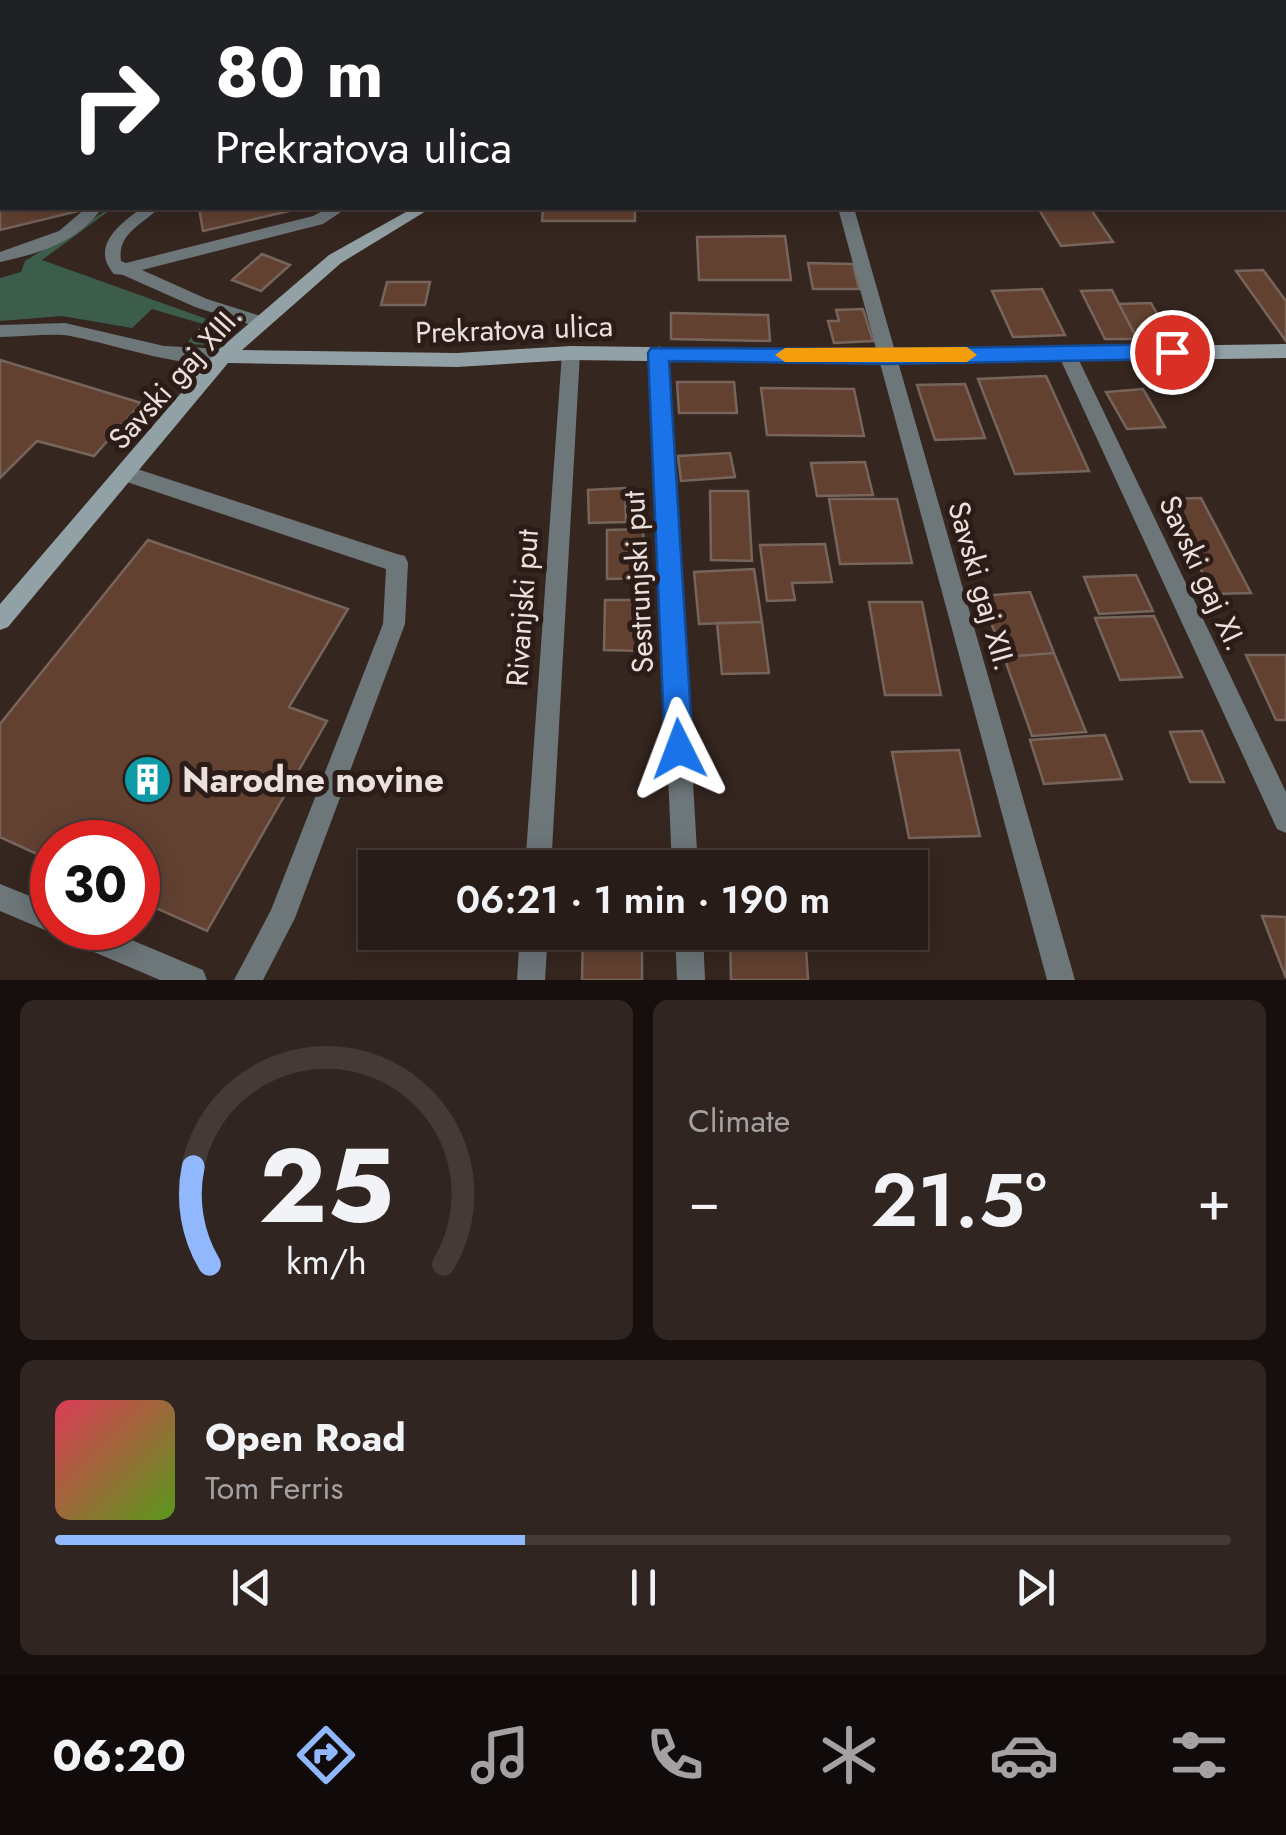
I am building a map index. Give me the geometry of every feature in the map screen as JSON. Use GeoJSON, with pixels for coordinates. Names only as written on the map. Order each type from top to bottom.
{"type":"FeatureCollection","features":[{"type":"Feature","properties":{"kind":"street"},"geometry":{"type":"LineString","coordinates":[[0,257],[47,243],[82,223],[92,210]]}},
{"type":"Feature","properties":{"kind":"street"},"geometry":{"type":"LineString","coordinates":[[148,210],[118,234],[111,246],[111,256],[120,270],[261,322]]}},
{"type":"Feature","properties":{"kind":"street"},"geometry":{"type":"LineString","coordinates":[[120,270],[318,220],[336,210]]}},
{"type":"Feature","properties":{"kind":"street","name":"Savski gaj XIII."},"geometry":{"type":"LineString","coordinates":[[0,620],[223,356],[335,259],[420,210]]}},
{"type":"Feature","properties":{"kind":"street","name":"Savski gaj XII."},"geometry":{"type":"LineString","coordinates":[[847,210],[1061,980]]}},
{"type":"Feature","properties":{"kind":"street"},"geometry":{"type":"LineString","coordinates":[[0,330],[66,329],[164,353],[223,356]]}},
{"type":"Feature","properties":{"kind":"street","name":"Prekratova ulica"},"geometry":{"type":"LineString","coordinates":[[223,356],[457,360],[658,353],[887,357],[1066,352],[1284,355]]}},
{"type":"Feature","properties":{"kind":"street","name":"Savski gaj XI."},"geometry":{"type":"LineString","coordinates":[[1066,352],[1286,820]]}},
{"type":"Feature","properties":{"kind":"street","name":"Sestrunjski put"},"geometry":{"type":"LineString","coordinates":[[658,353],[685,850]]}},
{"type":"Feature","properties":{"kind":"street","name":"Rivanjski put"},"geometry":{"type":"LineString","coordinates":[[539,850],[571,354]]}},
{"type":"Feature","properties":{"kind":"street"},"geometry":{"type":"LineString","coordinates":[[125,473],[397,563],[394,624],[281,918],[248,980]]}},
{"type":"Feature","properties":{"kind":"street"},"geometry":{"type":"LineString","coordinates":[[0,897],[30,910]]}},
{"type":"Feature","properties":{"kind":"street"},"geometry":{"type":"LineString","coordinates":[[123,950],[193,980]]}},
{"type":"Feature","properties":{"kind":"street"},"geometry":{"type":"LineString","coordinates":[[531,980],[533,950]]}},
{"type":"Feature","properties":{"kind":"street"},"geometry":{"type":"LineString","coordinates":[[690,950],[691,980]]}},
{"type":"Feature","properties":{"kind":"green space"},"geometry":{"type":"Polygon","coordinates":[[[110,210],[42,260],[229,327],[210,345],[186,344],[203,324],[152,309],[132,328],[62,316],[0,321],[0,278],[21,272],[25,261],[110,210]]]}},
{"type":"Feature","properties":{"kind":"building"},"geometry":{"type":"Polygon","coordinates":[[[0,210],[83,210],[0,230],[0,210]]]}},
{"type":"Feature","properties":{"kind":"building"},"geometry":{"type":"Polygon","coordinates":[[[199,210],[293,210],[203,231],[199,210]]]}},
{"type":"Feature","properties":{"kind":"building"},"geometry":{"type":"Polygon","coordinates":[[[543,210],[635,210],[635,221],[542,221],[543,210]]]}},
{"type":"Feature","properties":{"kind":"building"},"geometry":{"type":"Polygon","coordinates":[[[1039,210],[1091,210],[1113,242],[1061,246],[1039,210]]]}},
{"type":"Feature","properties":{"kind":"building"},"geometry":{"type":"Polygon","coordinates":[[[785,236],[791,280],[699,280],[697,237],[785,236]]]}},
{"type":"Feature","properties":{"kind":"building"},"geometry":{"type":"Polygon","coordinates":[[[262,254],[290,265],[261,291],[232,280],[262,254]]]}},
{"type":"Feature","properties":{"kind":"building"},"geometry":{"type":"Polygon","coordinates":[[[808,263],[853,264],[859,289],[813,289],[808,263]]]}},
{"type":"Feature","properties":{"kind":"building"},"geometry":{"type":"Polygon","coordinates":[[[1263,270],[1286,301],[1286,341],[1236,271],[1263,270]]]}},
{"type":"Feature","properties":{"kind":"building"},"geometry":{"type":"Polygon","coordinates":[[[387,282],[430,282],[425,305],[381,305],[387,282]]]}},
{"type":"Feature","properties":{"kind":"building"},"geometry":{"type":"Polygon","coordinates":[[[1042,289],[1065,335],[1013,337],[992,291],[1042,289]]]}},
{"type":"Feature","properties":{"kind":"building"},"geometry":{"type":"Polygon","coordinates":[[[1112,290],[1137,339],[1105,339],[1081,291],[1112,290]]]}},
{"type":"Feature","properties":{"kind":"building"},"geometry":{"type":"Polygon","coordinates":[[[1151,303],[1176,347],[1142,348],[1119,304],[1151,303]]]}},
{"type":"Feature","properties":{"kind":"building"},"geometry":{"type":"Polygon","coordinates":[[[863,309],[873,341],[834,343],[828,321],[839,321],[836,310],[863,309]]]}},
{"type":"Feature","properties":{"kind":"building"},"geometry":{"type":"Polygon","coordinates":[[[671,313],[768,315],[770,341],[671,339],[671,313]]]}},
{"type":"Feature","properties":{"kind":"building"},"geometry":{"type":"Polygon","coordinates":[[[0,360],[141,403],[94,456],[37,441],[0,478],[0,360]]]}},
{"type":"Feature","properties":{"kind":"building"},"geometry":{"type":"Polygon","coordinates":[[[1046,376],[1089,471],[1015,474],[978,379],[1046,376]]]}},
{"type":"Feature","properties":{"kind":"building"},"geometry":{"type":"Polygon","coordinates":[[[677,382],[734,382],[737,413],[679,413],[677,382]]]}},
{"type":"Feature","properties":{"kind":"building"},"geometry":{"type":"Polygon","coordinates":[[[965,384],[985,438],[935,440],[917,385],[965,384]]]}},
{"type":"Feature","properties":{"kind":"building"},"geometry":{"type":"Polygon","coordinates":[[[761,388],[854,389],[864,436],[767,435],[761,388]]]}},
{"type":"Feature","properties":{"kind":"building"},"geometry":{"type":"Polygon","coordinates":[[[1143,389],[1165,427],[1127,429],[1106,392],[1143,389]]]}},
{"type":"Feature","properties":{"kind":"building"},"geometry":{"type":"Polygon","coordinates":[[[730,453],[735,477],[681,481],[678,456],[730,453]]]}},
{"type":"Feature","properties":{"kind":"building"},"geometry":{"type":"Polygon","coordinates":[[[865,462],[873,495],[817,496],[811,463],[865,462]]]}},
{"type":"Feature","properties":{"kind":"building"},"geometry":{"type":"Polygon","coordinates":[[[625,488],[626,522],[589,523],[588,490],[625,488]]]}},
{"type":"Feature","properties":{"kind":"building"},"geometry":{"type":"Polygon","coordinates":[[[710,491],[748,491],[752,561],[711,560],[710,491]]]}},
{"type":"Feature","properties":{"kind":"building"},"geometry":{"type":"Polygon","coordinates":[[[1201,498],[1251,593],[1213,594],[1166,499],[1201,498]]]}},
{"type":"Feature","properties":{"kind":"building"},"geometry":{"type":"Polygon","coordinates":[[[829,499],[897,499],[912,563],[840,564],[829,499]]]}},
{"type":"Feature","properties":{"kind":"building"},"geometry":{"type":"Polygon","coordinates":[[[643,529],[645,578],[607,579],[607,530],[643,529]]]}},
{"type":"Feature","properties":{"kind":"building","name":"Narodne novine"},"geometry":{"type":"Polygon","coordinates":[[[148,540],[348,609],[289,707],[327,721],[207,931],[160,910],[160,820],[30,820],[30,851],[0,837],[0,724],[148,540]]]}},
{"type":"Feature","properties":{"kind":"building"},"geometry":{"type":"Polygon","coordinates":[[[825,544],[832,582],[792,583],[795,600],[767,601],[760,545],[825,544]]]}},
{"type":"Feature","properties":{"kind":"building"},"geometry":{"type":"Polygon","coordinates":[[[754,569],[762,622],[699,624],[694,572],[754,569]]]}},
{"type":"Feature","properties":{"kind":"building"},"geometry":{"type":"Polygon","coordinates":[[[1136,575],[1153,611],[1099,614],[1084,577],[1136,575]]]}},
{"type":"Feature","properties":{"kind":"building"},"geometry":{"type":"Polygon","coordinates":[[[1030,592],[1054,653],[1004,657],[981,596],[1030,592]]]}},
{"type":"Feature","properties":{"kind":"building"},"geometry":{"type":"Polygon","coordinates":[[[605,600],[643,600],[642,651],[604,650],[605,600]]]}},
{"type":"Feature","properties":{"kind":"building"},"geometry":{"type":"Polygon","coordinates":[[[869,602],[922,602],[941,695],[885,695],[869,602]]]}},
{"type":"Feature","properties":{"kind":"building"},"geometry":{"type":"Polygon","coordinates":[[[1154,616],[1182,677],[1120,680],[1095,618],[1154,616]]]}},
{"type":"Feature","properties":{"kind":"building"},"geometry":{"type":"Polygon","coordinates":[[[762,622],[769,673],[722,674],[717,623],[762,622]]]}},
{"type":"Feature","properties":{"kind":"building"},"geometry":{"type":"Polygon","coordinates":[[[1054,653],[1086,732],[1032,736],[1004,657],[1054,653]]]}},
{"type":"Feature","properties":{"kind":"building"},"geometry":{"type":"Polygon","coordinates":[[[1246,655],[1286,655],[1286,720],[1276,720],[1246,655]]]}},
{"type":"Feature","properties":{"kind":"building"},"geometry":{"type":"Polygon","coordinates":[[[1202,731],[1224,782],[1190,782],[1170,732],[1202,731]]]}},
{"type":"Feature","properties":{"kind":"building"},"geometry":{"type":"Polygon","coordinates":[[[1105,735],[1122,779],[1044,784],[1030,740],[1105,735]]]}},
{"type":"Feature","properties":{"kind":"building"},"geometry":{"type":"Polygon","coordinates":[[[959,750],[980,836],[909,838],[892,752],[959,750]]]}},
{"type":"Feature","properties":{"kind":"building"},"geometry":{"type":"Polygon","coordinates":[[[1262,916],[1286,917],[1286,978],[1262,916]]]}},
{"type":"Feature","properties":{"kind":"building"},"geometry":{"type":"Polygon","coordinates":[[[583,950],[642,950],[642,980],[582,980],[583,950]]]}},
{"type":"Feature","properties":{"kind":"building"},"geometry":{"type":"Polygon","coordinates":[[[730,950],[806,950],[808,980],[731,980],[730,950]]]}},
{"type":"Feature","properties":{"kind":"slow traffic"},"geometry":{"type":"LineString","coordinates":[[785,355],[967,355]]}},
{"type":"Feature","properties":{"kind":"place","name":"Narodne novine"},"geometry":{"type":"Point","coordinates":[147,780]}},
{"type":"Feature","properties":{"kind":"route"},"geometry":{"type":"LineString","coordinates":[[679,749],[658,353],[887,357],[1172,352]]}}]}
